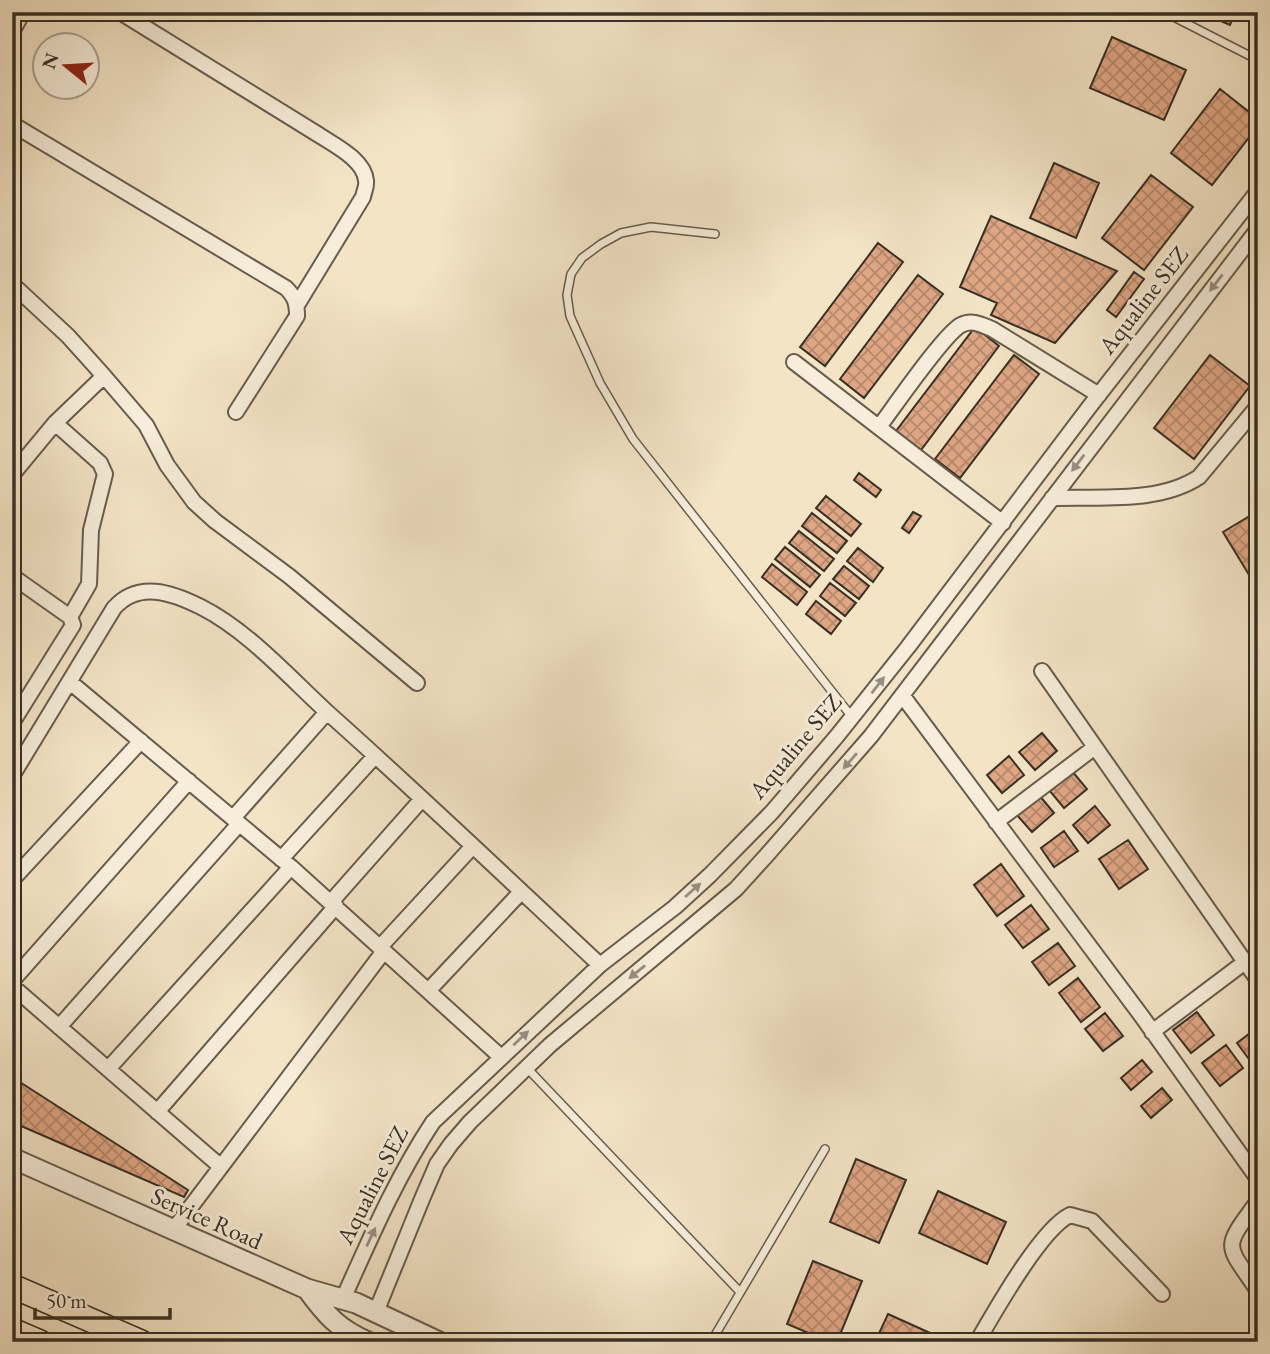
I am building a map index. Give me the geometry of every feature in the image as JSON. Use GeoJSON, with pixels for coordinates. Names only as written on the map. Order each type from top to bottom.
{"type":"FeatureCollection","features":[{"type":"Feature","properties":{"kind":"main road"},"geometry":{"type":"LineString","coordinates":[[12,1286],[141,1342]]}},
{"type":"Feature","properties":{"kind":"main road"},"geometry":{"type":"LineString","coordinates":[[12,1330],[40,1342]]}},
{"type":"Feature","properties":{"kind":"street"},"geometry":{"type":"LineString","coordinates":[[12,32],[23,12]]}},
{"type":"Feature","properties":{"kind":"street"},"geometry":{"type":"LineString","coordinates":[[120,12],[319,135],[349,155],[361,167],[366,179],[363,197],[297,305]]}},
{"type":"Feature","properties":{"kind":"street"},"geometry":{"type":"LineString","coordinates":[[12,124],[286,288],[293,295],[297,316],[236,412]]}},
{"type":"Feature","properties":{"kind":"street","name":"Aqualine SEZ"},"geometry":{"type":"LineString","coordinates":[[343,1299],[412,1153],[433,1122],[600,965],[710,875],[772,812],[852,718],[1258,191]]}},
{"type":"Feature","properties":{"kind":"street"},"geometry":{"type":"LineString","coordinates":[[376,1312],[437,1164],[470,1122],[594,1007],[736,889],[855,754],[902,695],[1258,229]]}},
{"type":"Feature","properties":{"kind":"street"},"geometry":{"type":"LineString","coordinates":[[12,284],[68,336],[146,425],[167,465],[194,502],[289,576],[416,683]]}},
{"type":"Feature","properties":{"kind":"street"},"geometry":{"type":"LineString","coordinates":[[879,427],[947,338],[963,324],[973,322],[992,329],[1099,395]]}},
{"type":"Feature","properties":{"kind":"street"},"geometry":{"type":"LineString","coordinates":[[794,362],[1003,523]]}},
{"type":"Feature","properties":{"kind":"street"},"geometry":{"type":"LineString","coordinates":[[12,475],[55,424],[104,376]]}},
{"type":"Feature","properties":{"kind":"street"},"geometry":{"type":"LineString","coordinates":[[1052,498],[1150,495],[1186,485],[1199,477],[1258,406]]}},
{"type":"Feature","properties":{"kind":"street"},"geometry":{"type":"LineString","coordinates":[[55,424],[100,463],[105,474],[91,530],[89,584],[70,617]]}},
{"type":"Feature","properties":{"kind":"street"},"geometry":{"type":"LineString","coordinates":[[12,576],[70,617],[73,625],[70,634],[12,723]]}},
{"type":"Feature","properties":{"kind":"street"},"geometry":{"type":"LineString","coordinates":[[12,776],[120,601],[146,590],[157,591],[200,607],[240,633],[600,965]]}},
{"type":"Feature","properties":{"kind":"street"},"geometry":{"type":"LineString","coordinates":[[1042,671],[1258,980]]}},
{"type":"Feature","properties":{"kind":"street"},"geometry":{"type":"LineString","coordinates":[[69,682],[286,863],[501,1057]]}},
{"type":"Feature","properties":{"kind":"street"},"geometry":{"type":"LineString","coordinates":[[902,695],[1152,1032],[1258,1180]]}},
{"type":"Feature","properties":{"kind":"street"},"geometry":{"type":"LineString","coordinates":[[59,1027],[327,712]]}},
{"type":"Feature","properties":{"kind":"street"},"geometry":{"type":"LineString","coordinates":[[12,880],[141,741]]}},
{"type":"Feature","properties":{"kind":"street"},"geometry":{"type":"LineString","coordinates":[[996,822],[1095,747]]}},
{"type":"Feature","properties":{"kind":"street"},"geometry":{"type":"LineString","coordinates":[[108,1069],[376,756]]}},
{"type":"Feature","properties":{"kind":"street"},"geometry":{"type":"LineString","coordinates":[[189,781],[12,984],[220,1166]]}},
{"type":"Feature","properties":{"kind":"street"},"geometry":{"type":"LineString","coordinates":[[157,1112],[422,799]]}},
{"type":"Feature","properties":{"kind":"street"},"geometry":{"type":"LineString","coordinates":[[174,1229],[382,949],[473,846]]}},
{"type":"Feature","properties":{"kind":"street"},"geometry":{"type":"LineString","coordinates":[[428,991],[521,892]]}},
{"type":"Feature","properties":{"kind":"street"},"geometry":{"type":"LineString","coordinates":[[1152,1032],[1245,962]]}},
{"type":"Feature","properties":{"kind":"street","name":"Service Road"},"geometry":{"type":"LineString","coordinates":[[12,1158],[307,1289],[329,1318],[344,1330],[368,1342]]}},
{"type":"Feature","properties":{"kind":"street"},"geometry":{"type":"LineString","coordinates":[[1258,1201],[1237,1227],[1231,1241],[1233,1254],[1258,1291]]}},
{"type":"Feature","properties":{"kind":"street"},"geometry":{"type":"LineString","coordinates":[[977,1342],[1010,1287],[1053,1228],[1070,1215],[1092,1221],[1161,1294]]}},
{"type":"Feature","properties":{"kind":"street"},"geometry":{"type":"LineString","coordinates":[[307,1289],[376,1312],[439,1342]]}},
{"type":"Feature","properties":{"kind":"lane"},"geometry":{"type":"LineString","coordinates":[[1164,12],[1258,60]]}},
{"type":"Feature","properties":{"kind":"lane"},"geometry":{"type":"LineString","coordinates":[[715,234],[651,227],[621,233],[601,244],[582,258],[572,274],[566,295],[570,316],[600,383],[633,439],[852,718]]}},
{"type":"Feature","properties":{"kind":"lane"},"geometry":{"type":"LineString","coordinates":[[526,1068],[740,1292]]}},
{"type":"Feature","properties":{"kind":"lane"},"geometry":{"type":"LineString","coordinates":[[711,1342],[825,1149]]}},
{"type":"Feature","properties":{"kind":"building"},"geometry":{"type":"Polygon","coordinates":[[[1199,12],[1235,12],[1230,25],[1199,12]]]}},
{"type":"Feature","properties":{"kind":"building"},"geometry":{"type":"Polygon","coordinates":[[[1112,37],[1186,70],[1164,120],[1090,88],[1112,37]]]}},
{"type":"Feature","properties":{"kind":"building"},"geometry":{"type":"Polygon","coordinates":[[[1220,89],[1258,119],[1258,126],[1212,185],[1171,153],[1220,89]]]}},
{"type":"Feature","properties":{"kind":"building"},"geometry":{"type":"Polygon","coordinates":[[[1054,163],[1099,183],[1076,238],[1030,218],[1054,163]]]}},
{"type":"Feature","properties":{"kind":"building"},"geometry":{"type":"Polygon","coordinates":[[[1151,175],[1193,207],[1144,270],[1102,238],[1151,175]]]}},
{"type":"Feature","properties":{"kind":"building"},"geometry":{"type":"Polygon","coordinates":[[[991,216],[1117,271],[1055,343],[991,315],[997,303],[960,287],[991,216]]]}},
{"type":"Feature","properties":{"kind":"building"},"geometry":{"type":"Polygon","coordinates":[[[878,243],[903,262],[825,366],[800,347],[878,243]]]}},
{"type":"Feature","properties":{"kind":"building"},"geometry":{"type":"Polygon","coordinates":[[[1134,272],[1144,279],[1116,317],[1107,310],[1134,272]]]}},
{"type":"Feature","properties":{"kind":"building"},"geometry":{"type":"Polygon","coordinates":[[[918,275],[943,294],[864,398],[840,379],[918,275]]]}},
{"type":"Feature","properties":{"kind":"building"},"geometry":{"type":"Polygon","coordinates":[[[975,327],[999,346],[921,450],[896,431],[975,327]]]}},
{"type":"Feature","properties":{"kind":"building"},"geometry":{"type":"Polygon","coordinates":[[[1014,355],[1039,374],[960,478],[935,459],[1014,355]]]}},
{"type":"Feature","properties":{"kind":"building"},"geometry":{"type":"Polygon","coordinates":[[[1210,355],[1250,386],[1194,459],[1154,428],[1210,355]]]}},
{"type":"Feature","properties":{"kind":"building"},"geometry":{"type":"Polygon","coordinates":[[[859,473],[881,490],[876,497],[854,480],[859,473]]]}},
{"type":"Feature","properties":{"kind":"building"},"geometry":{"type":"Polygon","coordinates":[[[826,496],[861,524],[851,536],[816,508],[826,496]]]}},
{"type":"Feature","properties":{"kind":"building"},"geometry":{"type":"Polygon","coordinates":[[[1258,511],[1258,587],[1257,588],[1223,532],[1258,511]]]}},
{"type":"Feature","properties":{"kind":"building"},"geometry":{"type":"Polygon","coordinates":[[[913,512],[921,516],[909,533],[902,528],[913,512]]]}},
{"type":"Feature","properties":{"kind":"building"},"geometry":{"type":"Polygon","coordinates":[[[812,513],[847,541],[837,553],[802,526],[812,513]]]}},
{"type":"Feature","properties":{"kind":"building"},"geometry":{"type":"Polygon","coordinates":[[[799,531],[834,559],[824,571],[789,543],[799,531]]]}},
{"type":"Feature","properties":{"kind":"building"},"geometry":{"type":"Polygon","coordinates":[[[785,547],[820,575],[810,587],[775,559],[785,547]]]}},
{"type":"Feature","properties":{"kind":"building"},"geometry":{"type":"Polygon","coordinates":[[[858,548],[883,568],[873,582],[847,561],[858,548]]]}},
{"type":"Feature","properties":{"kind":"building"},"geometry":{"type":"Polygon","coordinates":[[[772,564],[807,592],[797,605],[762,577],[772,564]]]}},
{"type":"Feature","properties":{"kind":"building"},"geometry":{"type":"Polygon","coordinates":[[[844,566],[869,586],[859,599],[833,579],[844,566]]]}},
{"type":"Feature","properties":{"kind":"building"},"geometry":{"type":"Polygon","coordinates":[[[830,583],[856,603],[845,616],[820,596],[830,583]]]}},
{"type":"Feature","properties":{"kind":"building"},"geometry":{"type":"Polygon","coordinates":[[[816,601],[841,621],[831,634],[806,614],[816,601]]]}},
{"type":"Feature","properties":{"kind":"building"},"geometry":{"type":"Polygon","coordinates":[[[1042,733],[1057,751],[1035,770],[1019,752],[1042,733]]]}},
{"type":"Feature","properties":{"kind":"building"},"geometry":{"type":"Polygon","coordinates":[[[1009,756],[1024,775],[1002,793],[987,775],[1009,756]]]}},
{"type":"Feature","properties":{"kind":"building"},"geometry":{"type":"Polygon","coordinates":[[[1072,771],[1087,789],[1064,808],[1049,790],[1072,771]]]}},
{"type":"Feature","properties":{"kind":"building"},"geometry":{"type":"Polygon","coordinates":[[[1039,795],[1054,813],[1032,832],[1016,814],[1039,795]]]}},
{"type":"Feature","properties":{"kind":"building"},"geometry":{"type":"Polygon","coordinates":[[[1095,806],[1110,825],[1088,843],[1073,825],[1095,806]]]}},
{"type":"Feature","properties":{"kind":"building"},"geometry":{"type":"Polygon","coordinates":[[[1064,831],[1078,851],[1054,867],[1041,848],[1064,831]]]}},
{"type":"Feature","properties":{"kind":"building"},"geometry":{"type":"Polygon","coordinates":[[[1128,840],[1148,869],[1119,889],[1099,859],[1128,840]]]}},
{"type":"Feature","properties":{"kind":"building"},"geometry":{"type":"Polygon","coordinates":[[[1001,864],[1024,896],[997,916],[974,885],[1001,864]]]}},
{"type":"Feature","properties":{"kind":"building"},"geometry":{"type":"Polygon","coordinates":[[[1031,905],[1049,929],[1023,948],[1005,925],[1031,905]]]}},
{"type":"Feature","properties":{"kind":"building"},"geometry":{"type":"Polygon","coordinates":[[[1058,943],[1075,966],[1049,985],[1032,962],[1058,943]]]}},
{"type":"Feature","properties":{"kind":"building"},"geometry":{"type":"Polygon","coordinates":[[[1078,978],[1100,1007],[1081,1022],[1059,993],[1078,978]]]}},
{"type":"Feature","properties":{"kind":"building"},"geometry":{"type":"Polygon","coordinates":[[[1197,1012],[1214,1035],[1191,1053],[1173,1030],[1197,1012]]]}},
{"type":"Feature","properties":{"kind":"building"},"geometry":{"type":"Polygon","coordinates":[[[1105,1013],[1123,1036],[1103,1051],[1085,1029],[1105,1013]]]}},
{"type":"Feature","properties":{"kind":"building"},"geometry":{"type":"Polygon","coordinates":[[[1258,1027],[1258,1064],[1254,1066],[1237,1043],[1258,1027]]]}},
{"type":"Feature","properties":{"kind":"building"},"geometry":{"type":"Polygon","coordinates":[[[1226,1045],[1243,1068],[1220,1086],[1202,1063],[1226,1045]]]}},
{"type":"Feature","properties":{"kind":"building"},"geometry":{"type":"Polygon","coordinates":[[[1142,1060],[1152,1072],[1131,1090],[1121,1078],[1142,1060]]]}},
{"type":"Feature","properties":{"kind":"building"},"geometry":{"type":"Polygon","coordinates":[[[12,1077],[188,1190],[184,1197],[12,1122],[12,1077]]]}},
{"type":"Feature","properties":{"kind":"building"},"geometry":{"type":"Polygon","coordinates":[[[1162,1088],[1172,1100],[1151,1118],[1141,1106],[1162,1088]]]}},
{"type":"Feature","properties":{"kind":"building"},"geometry":{"type":"Polygon","coordinates":[[[856,1159],[906,1180],[879,1243],[830,1222],[856,1159]]]}},
{"type":"Feature","properties":{"kind":"building"},"geometry":{"type":"Polygon","coordinates":[[[938,1191],[1006,1222],[987,1264],[919,1233],[938,1191]]]}},
{"type":"Feature","properties":{"kind":"building"},"geometry":{"type":"Polygon","coordinates":[[[813,1261],[862,1281],[837,1342],[830,1342],[787,1324],[813,1261]]]}},
{"type":"Feature","properties":{"kind":"building"},"geometry":{"type":"Polygon","coordinates":[[[888,1314],[950,1342],[875,1342],[888,1314]]]}}]}
